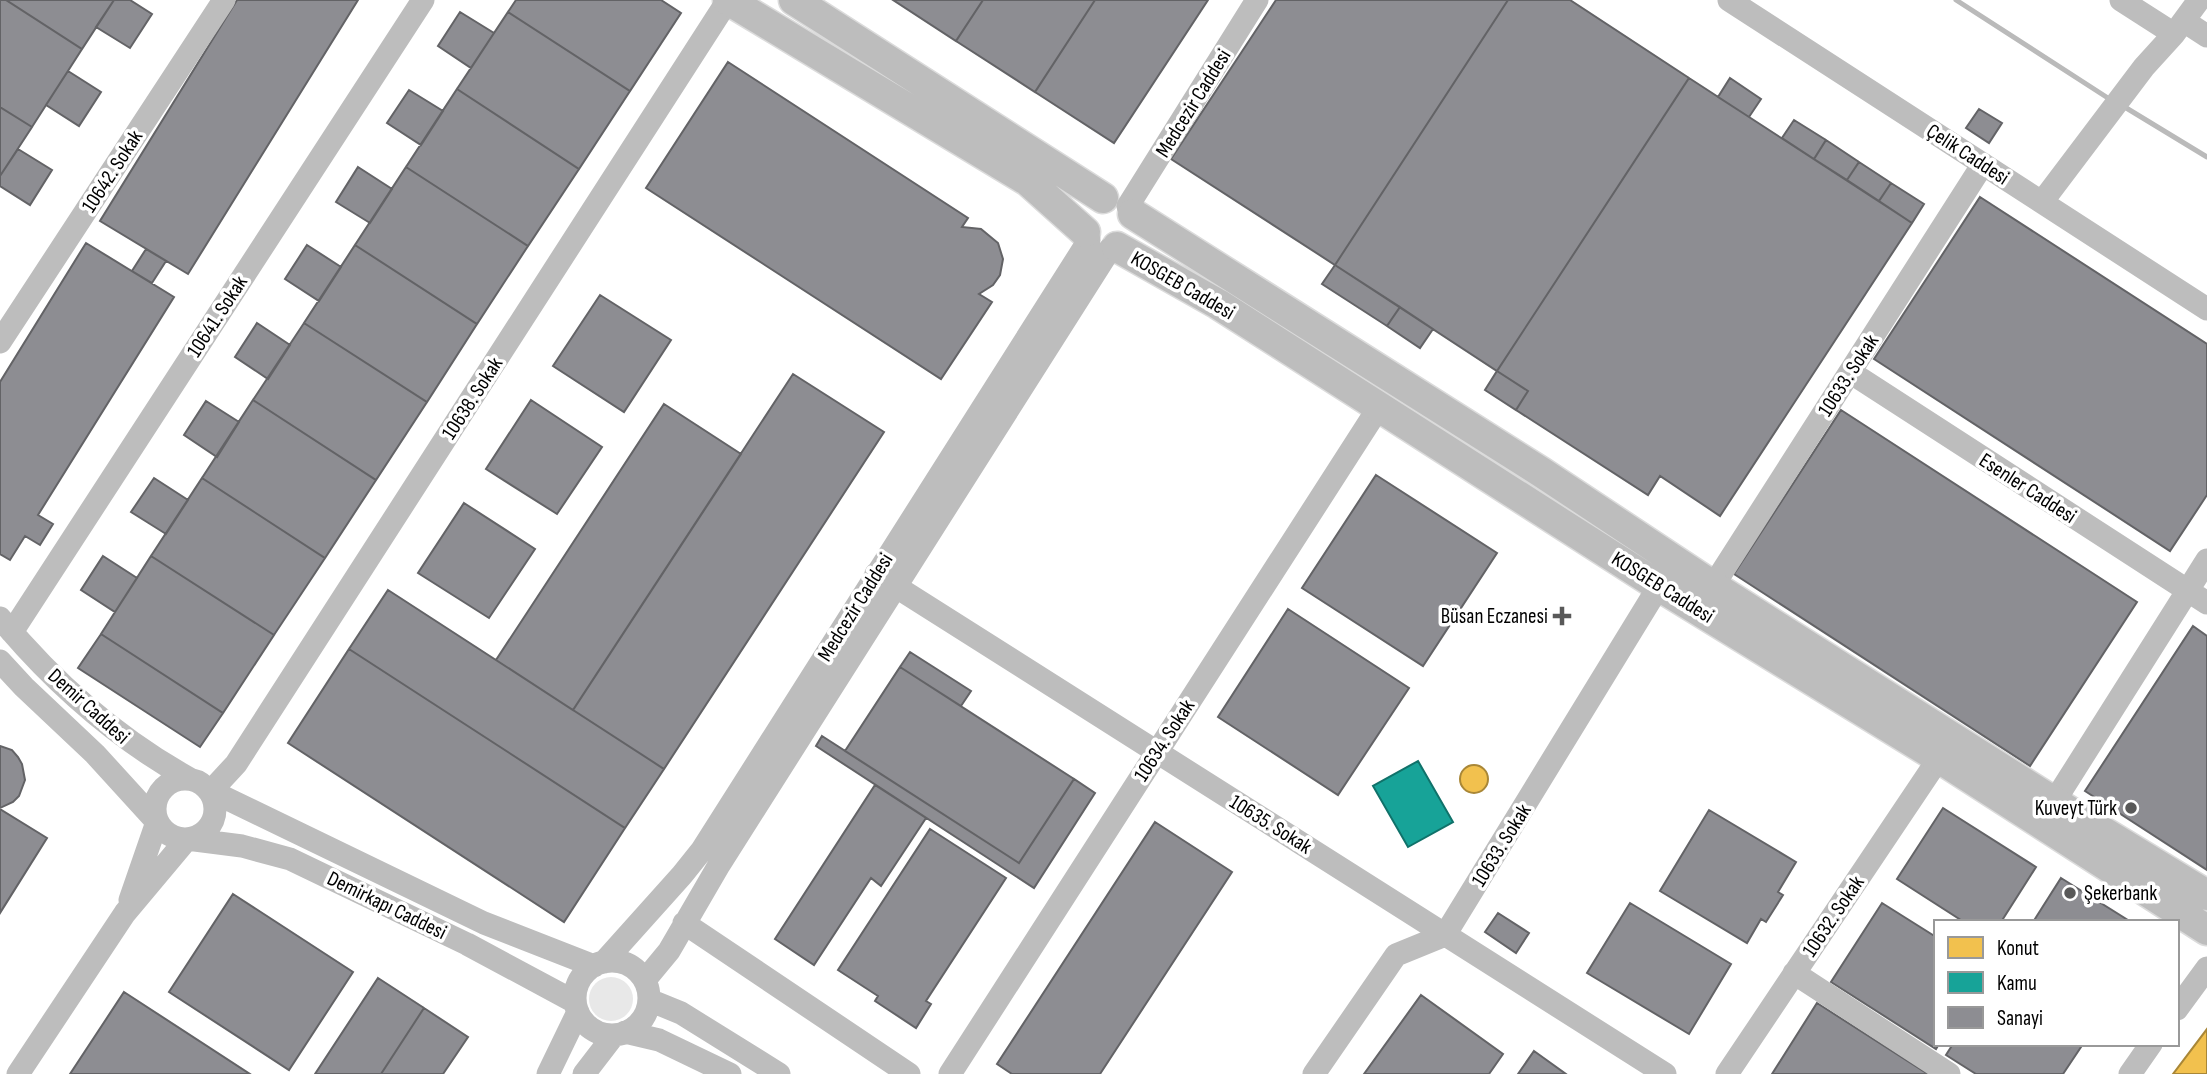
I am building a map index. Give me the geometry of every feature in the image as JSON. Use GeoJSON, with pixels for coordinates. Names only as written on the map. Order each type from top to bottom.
{"type":"FeatureCollection","features":[{"type":"Feature","properties":{"kind":"main road","name":"KOSGEB Caddesi"},"geometry":{"type":"LineString","coordinates":[[728,0],[1028,181],[1100,242],[1218,304],[1659,586],[1939,758],[2207,930]]}},
{"type":"Feature","properties":{"kind":"main road","name":"KOSGEB Caddesi"},"geometry":{"type":"LineString","coordinates":[[794,0],[1541,472],[1713,586],[2054,802],[2207,895]]}},
{"type":"Feature","properties":{"kind":"main road"},"geometry":{"type":"LineString","coordinates":[[1095,202],[1122,206],[1134,230],[1125,244],[1100,242],[1085,215],[1095,202]]}},
{"type":"Feature","properties":{"kind":"street","name":"10642. Sokak"},"geometry":{"type":"LineString","coordinates":[[0,342],[224,0]]}},
{"type":"Feature","properties":{"kind":"street","name":"10641. Sokak"},"geometry":{"type":"LineString","coordinates":[[6,625],[423,0]]}},
{"type":"Feature","properties":{"kind":"street","name":"10638. Sokak"},"geometry":{"type":"LineString","coordinates":[[211,791],[236,764],[728,0]]}},
{"type":"Feature","properties":{"kind":"street","name":"Medcezir Caddesi"},"geometry":{"type":"LineString","coordinates":[[1122,206],[1257,0]]}},
{"type":"Feature","properties":{"kind":"street","name":"Çelik Caddesi"},"geometry":{"type":"LineString","coordinates":[[1729,0],[2207,309]]}},
{"type":"Feature","properties":{"kind":"street"},"geometry":{"type":"LineString","coordinates":[[2121,0],[2179,28],[2207,36]]}},
{"type":"Feature","properties":{"kind":"street"},"geometry":{"type":"LineString","coordinates":[[2042,202],[2199,0]]}},
{"type":"Feature","properties":{"kind":"street","name":"10633. Sokak"},"geometry":{"type":"LineString","coordinates":[[1713,586],[1983,164]]}},
{"type":"Feature","properties":{"kind":"street","name":"Medcezir Caddesi"},"geometry":{"type":"LineString","coordinates":[[599,964],[702,850],[876,574],[1100,242]]}},
{"type":"Feature","properties":{"kind":"street","name":"Medcezir Caddesi"},"geometry":{"type":"LineString","coordinates":[[647,990],[684,923],[897,587],[1100,242]]}},
{"type":"Feature","properties":{"kind":"street","name":"Esenler Caddesi"},"geometry":{"type":"LineString","coordinates":[[1850,373],[2197,597]]}},
{"type":"Feature","properties":{"kind":"street","name":"10634. Sokak"},"geometry":{"type":"LineString","coordinates":[[950,1074],[1379,407]]}},
{"type":"Feature","properties":{"kind":"street"},"geometry":{"type":"LineString","coordinates":[[2054,802],[2197,597],[2207,560]]}},
{"type":"Feature","properties":{"kind":"street","name":"10635. Sokak"},"geometry":{"type":"LineString","coordinates":[[876,574],[1665,1074]]}},
{"type":"Feature","properties":{"kind":"street","name":"10633. Sokak"},"geometry":{"type":"LineString","coordinates":[[1446,935],[1659,586]]}},
{"type":"Feature","properties":{"kind":"street","name":"Demir Caddesi"},"geometry":{"type":"LineString","coordinates":[[6,625],[71,694],[107,725],[146,754],[190,779]]}},
{"type":"Feature","properties":{"kind":"street","name":"Demir Caddesi"},"geometry":{"type":"LineString","coordinates":[[0,661],[95,754],[158,822]]}},
{"type":"Feature","properties":{"kind":"street","name":"10632. Sokak"},"geometry":{"type":"LineString","coordinates":[[1727,1074],[1939,758]]}},
{"type":"Feature","properties":{"kind":"street"},"geometry":{"type":"LineString","coordinates":[[18,1074],[125,913],[187,839],[205,832],[213,822],[215,803],[211,791],[202,783],[190,779],[174,780],[161,790],[155,806],[158,822],[125,913]]}},
{"type":"Feature","properties":{"kind":"street","name":"Demirkapı Caddesi"},"geometry":{"type":"LineString","coordinates":[[211,791],[494,927],[599,964]]}},
{"type":"Feature","properties":{"kind":"street"},"geometry":{"type":"LineString","coordinates":[[158,822],[173,837],[187,839]]}},
{"type":"Feature","properties":{"kind":"street","name":"Demirkapı Caddesi"},"geometry":{"type":"LineString","coordinates":[[187,839],[242,846],[290,859],[467,944],[576,1007]]}},
{"type":"Feature","properties":{"kind":"street"},"geometry":{"type":"LineString","coordinates":[[684,923],[909,1074]]}},
{"type":"Feature","properties":{"kind":"street"},"geometry":{"type":"LineString","coordinates":[[1314,1074],[1396,955],[1446,935]]}},
{"type":"Feature","properties":{"kind":"street"},"geometry":{"type":"LineString","coordinates":[[548,1074],[576,1007],[579,981],[599,964],[623,963],[639,973],[647,990],[779,1074]]}},
{"type":"Feature","properties":{"kind":"street"},"geometry":{"type":"LineString","coordinates":[[2179,1006],[2207,968]]}},
{"type":"Feature","properties":{"kind":"street"},"geometry":{"type":"LineString","coordinates":[[1794,973],[1949,1074]]}},
{"type":"Feature","properties":{"kind":"street"},"geometry":{"type":"LineString","coordinates":[[584,1074],[620,1033],[642,1019],[647,990]]}},
{"type":"Feature","properties":{"kind":"street"},"geometry":{"type":"LineString","coordinates":[[576,1007],[592,1029],[603,1034],[620,1033],[659,1041],[730,1074]]}},
{"type":"Feature","properties":{"kind":"street"},"geometry":{"type":"LineString","coordinates":[[2130,1074],[2150,1046]]}},
{"type":"Feature","properties":{"kind":"shaded area"},"geometry":{"type":"Polygon","coordinates":[[[611,977],[626,984],[633,999],[626,1014],[611,1021],[596,1014],[589,999],[596,984],[611,977]]]}},
{"type":"Feature","properties":{"kind":"building: Konut"},"geometry":{"type":"Polygon","coordinates":[[[1474,765],[1484,769],[1488,779],[1484,789],[1474,793],[1464,789],[1460,779],[1464,769],[1474,765]]]}},
{"type":"Feature","properties":{"kind":"building: Konut"},"geometry":{"type":"Polygon","coordinates":[[[2207,1029],[2207,1074],[2173,1074],[2207,1029]]]}},
{"type":"Feature","properties":{"kind":"building: Kamu"},"geometry":{"type":"Polygon","coordinates":[[[1418,761],[1453,822],[1408,847],[1373,786],[1418,761]]]}},
{"type":"Feature","properties":{"kind":"building: Sanayi"},"geometry":{"type":"Polygon","coordinates":[[[0,0],[6,0],[82,49],[32,127],[0,107],[0,0]]]}},
{"type":"Feature","properties":{"kind":"building: Sanayi"},"geometry":{"type":"Polygon","coordinates":[[[6,0],[114,0],[82,49],[6,0]]]}},
{"type":"Feature","properties":{"kind":"building: Sanayi"},"geometry":{"type":"Polygon","coordinates":[[[114,0],[130,0],[152,14],[130,48],[96,27],[114,0]]]}},
{"type":"Feature","properties":{"kind":"building: Sanayi"},"geometry":{"type":"Polygon","coordinates":[[[237,0],[358,0],[188,274],[100,221],[237,0]]]}},
{"type":"Feature","properties":{"kind":"building: Sanayi"},"geometry":{"type":"Polygon","coordinates":[[[516,0],[661,0],[681,13],[630,91],[508,12],[516,0]]]}},
{"type":"Feature","properties":{"kind":"building: Sanayi"},"geometry":{"type":"Polygon","coordinates":[[[893,0],[983,0],[956,41],[893,0]]]}},
{"type":"Feature","properties":{"kind":"building: Sanayi"},"geometry":{"type":"Polygon","coordinates":[[[983,0],[1095,0],[1035,92],[956,41],[983,0]]]}},
{"type":"Feature","properties":{"kind":"building: Sanayi"},"geometry":{"type":"Polygon","coordinates":[[[1095,0],[1208,0],[1114,143],[1035,92],[1095,0]]]}},
{"type":"Feature","properties":{"kind":"building: Sanayi"},"geometry":{"type":"Polygon","coordinates":[[[1276,0],[1508,0],[1335,265],[1171,159],[1276,0]]]}},
{"type":"Feature","properties":{"kind":"building: Sanayi"},"geometry":{"type":"Polygon","coordinates":[[[1508,0],[1570,0],[1689,78],[1497,371],[1335,265],[1508,0]]]}},
{"type":"Feature","properties":{"kind":"building: Sanayi"},"geometry":{"type":"Polygon","coordinates":[[[460,12],[494,33],[471,68],[438,46],[460,12]]]}},
{"type":"Feature","properties":{"kind":"building: Sanayi"},"geometry":{"type":"Polygon","coordinates":[[[508,12],[630,91],[579,169],[457,89],[508,12]]]}},
{"type":"Feature","properties":{"kind":"building: Sanayi"},"geometry":{"type":"Polygon","coordinates":[[[728,62],[968,218],[962,227],[981,229],[998,243],[1003,259],[1000,275],[993,285],[979,294],[992,302],[941,379],[646,188],[728,62]]]}},
{"type":"Feature","properties":{"kind":"building: Sanayi"},"geometry":{"type":"Polygon","coordinates":[[[68,71],[101,92],[79,126],[46,105],[68,71]]]}},
{"type":"Feature","properties":{"kind":"building: Sanayi"},"geometry":{"type":"Polygon","coordinates":[[[1689,78],[1912,223],[1720,516],[1660,476],[1648,495],[1516,410],[1528,391],[1497,371],[1689,78]]]}},
{"type":"Feature","properties":{"kind":"building: Sanayi"},"geometry":{"type":"Polygon","coordinates":[[[1730,78],[1761,99],[1749,117],[1718,97],[1730,78]]]}},
{"type":"Feature","properties":{"kind":"building: Sanayi"},"geometry":{"type":"Polygon","coordinates":[[[457,89],[579,169],[528,246],[406,167],[457,89]]]}},
{"type":"Feature","properties":{"kind":"building: Sanayi"},"geometry":{"type":"Polygon","coordinates":[[[409,90],[443,111],[421,145],[387,123],[409,90]]]}},
{"type":"Feature","properties":{"kind":"building: Sanayi"},"geometry":{"type":"Polygon","coordinates":[[[0,107],[32,127],[0,176],[0,107]]]}},
{"type":"Feature","properties":{"kind":"building: Sanayi"},"geometry":{"type":"Polygon","coordinates":[[[1979,109],[2002,123],[1989,143],[1966,128],[1979,109]]]}},
{"type":"Feature","properties":{"kind":"building: Sanayi"},"geometry":{"type":"Polygon","coordinates":[[[1794,120],[1826,140],[1814,159],[1782,138],[1794,120]]]}},
{"type":"Feature","properties":{"kind":"building: Sanayi"},"geometry":{"type":"Polygon","coordinates":[[[1826,140],[1859,162],[1847,180],[1814,159],[1826,140]]]}},
{"type":"Feature","properties":{"kind":"building: Sanayi"},"geometry":{"type":"Polygon","coordinates":[[[18,149],[52,170],[30,205],[0,186],[0,176],[18,149]]]}},
{"type":"Feature","properties":{"kind":"building: Sanayi"},"geometry":{"type":"Polygon","coordinates":[[[1859,162],[1891,183],[1879,201],[1847,180],[1859,162]]]}},
{"type":"Feature","properties":{"kind":"building: Sanayi"},"geometry":{"type":"Polygon","coordinates":[[[358,167],[392,189],[370,223],[336,202],[358,167]]]}},
{"type":"Feature","properties":{"kind":"building: Sanayi"},"geometry":{"type":"Polygon","coordinates":[[[406,167],[528,246],[477,324],[355,245],[406,167]]]}},
{"type":"Feature","properties":{"kind":"building: Sanayi"},"geometry":{"type":"Polygon","coordinates":[[[1891,183],[1924,204],[1912,223],[1879,201],[1891,183]]]}},
{"type":"Feature","properties":{"kind":"building: Sanayi"},"geometry":{"type":"Polygon","coordinates":[[[1980,197],[2207,344],[2207,495],[2170,551],[1874,359],[1980,197]]]}},
{"type":"Feature","properties":{"kind":"building: Sanayi"},"geometry":{"type":"Polygon","coordinates":[[[86,243],[174,297],[38,515],[53,524],[40,545],[25,536],[10,560],[0,554],[0,382],[86,243]]]}},
{"type":"Feature","properties":{"kind":"building: Sanayi"},"geometry":{"type":"Polygon","coordinates":[[[307,245],[341,267],[319,301],[285,279],[307,245]]]}},
{"type":"Feature","properties":{"kind":"building: Sanayi"},"geometry":{"type":"Polygon","coordinates":[[[355,245],[477,324],[427,402],[304,323],[355,245]]]}},
{"type":"Feature","properties":{"kind":"building: Sanayi"},"geometry":{"type":"Polygon","coordinates":[[[146,249],[166,261],[152,283],[132,271],[146,249]]]}},
{"type":"Feature","properties":{"kind":"building: Sanayi"},"geometry":{"type":"Polygon","coordinates":[[[1335,265],[1400,307],[1387,326],[1322,284],[1335,265]]]}},
{"type":"Feature","properties":{"kind":"building: Sanayi"},"geometry":{"type":"Polygon","coordinates":[[[600,295],[671,340],[624,412],[553,366],[600,295]]]}},
{"type":"Feature","properties":{"kind":"building: Sanayi"},"geometry":{"type":"Polygon","coordinates":[[[1400,307],[1433,329],[1420,348],[1387,326],[1400,307]]]}},
{"type":"Feature","properties":{"kind":"building: Sanayi"},"geometry":{"type":"Polygon","coordinates":[[[257,323],[290,345],[268,379],[235,357],[257,323]]]}},
{"type":"Feature","properties":{"kind":"building: Sanayi"},"geometry":{"type":"Polygon","coordinates":[[[304,323],[427,402],[376,480],[253,400],[304,323]]]}},
{"type":"Feature","properties":{"kind":"building: Sanayi"},"geometry":{"type":"Polygon","coordinates":[[[1497,371],[1528,391],[1516,410],[1485,390],[1497,371]]]}},
{"type":"Feature","properties":{"kind":"building: Sanayi"},"geometry":{"type":"Polygon","coordinates":[[[793,374],[884,432],[664,769],[573,710],[793,374]]]}},
{"type":"Feature","properties":{"kind":"building: Sanayi"},"geometry":{"type":"Polygon","coordinates":[[[253,400],[376,480],[325,558],[202,478],[253,400]]]}},
{"type":"Feature","properties":{"kind":"building: Sanayi"},"geometry":{"type":"Polygon","coordinates":[[[531,400],[602,447],[557,514],[486,469],[531,400]]]}},
{"type":"Feature","properties":{"kind":"building: Sanayi"},"geometry":{"type":"Polygon","coordinates":[[[206,401],[239,422],[217,457],[184,435],[206,401]]]}},
{"type":"Feature","properties":{"kind":"building: Sanayi"},"geometry":{"type":"Polygon","coordinates":[[[664,404],[741,454],[573,710],[496,660],[664,404]]]}},
{"type":"Feature","properties":{"kind":"building: Sanayi"},"geometry":{"type":"Polygon","coordinates":[[[1841,410],[2137,602],[2030,766],[1734,574],[1841,410]]]}},
{"type":"Feature","properties":{"kind":"building: Sanayi"},"geometry":{"type":"Polygon","coordinates":[[[1376,475],[1497,553],[1423,666],[1302,588],[1376,475]]]}},
{"type":"Feature","properties":{"kind":"building: Sanayi"},"geometry":{"type":"Polygon","coordinates":[[[154,478],[188,500],[166,534],[131,512],[154,478]]]}},
{"type":"Feature","properties":{"kind":"building: Sanayi"},"geometry":{"type":"Polygon","coordinates":[[[202,478],[325,558],[274,635],[151,556],[202,478]]]}},
{"type":"Feature","properties":{"kind":"building: Sanayi"},"geometry":{"type":"Polygon","coordinates":[[[464,503],[535,549],[489,618],[418,573],[464,503]]]}},
{"type":"Feature","properties":{"kind":"building: Sanayi"},"geometry":{"type":"Polygon","coordinates":[[[103,556],[137,578],[115,612],[81,590],[103,556]]]}},
{"type":"Feature","properties":{"kind":"building: Sanayi"},"geometry":{"type":"Polygon","coordinates":[[[151,556],[274,635],[223,713],[101,634],[151,556]]]}},
{"type":"Feature","properties":{"kind":"building: Sanayi"},"geometry":{"type":"Polygon","coordinates":[[[388,590],[664,769],[625,828],[349,649],[388,590]]]}},
{"type":"Feature","properties":{"kind":"building: Sanayi"},"geometry":{"type":"Polygon","coordinates":[[[1288,609],[1409,688],[1338,795],[1218,717],[1288,609]]]}},
{"type":"Feature","properties":{"kind":"building: Sanayi"},"geometry":{"type":"Polygon","coordinates":[[[2193,626],[2207,636],[2207,870],[2085,791],[2193,626]]]}},
{"type":"Feature","properties":{"kind":"building: Sanayi"},"geometry":{"type":"Polygon","coordinates":[[[101,634],[223,713],[200,747],[78,668],[101,634]]]}},
{"type":"Feature","properties":{"kind":"building: Sanayi"},"geometry":{"type":"Polygon","coordinates":[[[349,649],[625,828],[564,922],[288,743],[349,649]]]}},
{"type":"Feature","properties":{"kind":"building: Sanayi"},"geometry":{"type":"Polygon","coordinates":[[[910,652],[971,691],[961,706],[900,667],[910,652]]]}},
{"type":"Feature","properties":{"kind":"building: Sanayi"},"geometry":{"type":"Polygon","coordinates":[[[900,667],[1074,779],[1019,863],[845,751],[900,667]]]}},
{"type":"Feature","properties":{"kind":"building: Sanayi"},"geometry":{"type":"Polygon","coordinates":[[[822,736],[1019,863],[1074,779],[1095,793],[1034,888],[816,746],[822,736]]]}},
{"type":"Feature","properties":{"kind":"building: Sanayi"},"geometry":{"type":"Polygon","coordinates":[[[0,746],[12,750],[18,757],[25,780],[19,796],[0,808],[0,746]]]}},
{"type":"Feature","properties":{"kind":"building: Sanayi"},"geometry":{"type":"Polygon","coordinates":[[[875,785],[926,818],[881,886],[871,878],[814,965],[775,939],[875,785]]]}},
{"type":"Feature","properties":{"kind":"building: Sanayi"},"geometry":{"type":"Polygon","coordinates":[[[1943,808],[2036,867],[2002,920],[1961,920],[1897,879],[1943,808]]]}},
{"type":"Feature","properties":{"kind":"building: Sanayi"},"geometry":{"type":"Polygon","coordinates":[[[0,809],[47,838],[0,913],[0,809]]]}},
{"type":"Feature","properties":{"kind":"building: Sanayi"},"geometry":{"type":"Polygon","coordinates":[[[1709,810],[1796,862],[1778,892],[1783,895],[1766,922],[1761,919],[1747,943],[1660,891],[1709,810]]]}},
{"type":"Feature","properties":{"kind":"building: Sanayi"},"geometry":{"type":"Polygon","coordinates":[[[1155,822],[1232,872],[1100,1074],[1012,1074],[997,1064],[1155,822]]]}},
{"type":"Feature","properties":{"kind":"building: Sanayi"},"geometry":{"type":"Polygon","coordinates":[[[930,829],[1006,878],[926,1001],[931,1004],[916,1028],[875,1001],[878,996],[838,970],[930,829]]]}},
{"type":"Feature","properties":{"kind":"building: Sanayi"},"geometry":{"type":"Polygon","coordinates":[[[2061,878],[2128,920],[2034,920],[2061,878]]]}},
{"type":"Feature","properties":{"kind":"building: Sanayi"},"geometry":{"type":"Polygon","coordinates":[[[233,894],[353,972],[289,1070],[169,992],[233,894]]]}},
{"type":"Feature","properties":{"kind":"building: Sanayi"},"geometry":{"type":"Polygon","coordinates":[[[1630,903],[1731,964],[1689,1034],[1587,973],[1630,903]]]}},
{"type":"Feature","properties":{"kind":"building: Sanayi"},"geometry":{"type":"Polygon","coordinates":[[[1882,903],[1934,936],[1936,1049],[1831,982],[1882,903]]]}},
{"type":"Feature","properties":{"kind":"building: Sanayi"},"geometry":{"type":"Polygon","coordinates":[[[1498,913],[1529,933],[1516,953],[1485,932],[1498,913]]]}},
{"type":"Feature","properties":{"kind":"building: Sanayi"},"geometry":{"type":"Polygon","coordinates":[[[378,978],[424,1008],[381,1074],[315,1074],[378,978]]]}},
{"type":"Feature","properties":{"kind":"building: Sanayi"},"geometry":{"type":"Polygon","coordinates":[[[124,992],[250,1074],[70,1074],[124,992]]]}},
{"type":"Feature","properties":{"kind":"building: Sanayi"},"geometry":{"type":"Polygon","coordinates":[[[1421,995],[1503,1054],[1489,1074],[1364,1074],[1421,995]]]}},
{"type":"Feature","properties":{"kind":"building: Sanayi"},"geometry":{"type":"Polygon","coordinates":[[[1817,1003],[1928,1074],[1772,1074],[1817,1003]]]}},
{"type":"Feature","properties":{"kind":"building: Sanayi"},"geometry":{"type":"Polygon","coordinates":[[[424,1008],[468,1037],[443,1074],[381,1074],[424,1008]]]}},
{"type":"Feature","properties":{"kind":"building: Sanayi"},"geometry":{"type":"Polygon","coordinates":[[[1952,1046],[2082,1046],[2063,1074],[1976,1074],[1946,1055],[1952,1046]]]}},
{"type":"Feature","properties":{"kind":"building: Sanayi"},"geometry":{"type":"Polygon","coordinates":[[[1534,1051],[1566,1074],[1518,1074],[1534,1051]]]}},
{"type":"Feature","properties":{"kind":"waterway"},"geometry":{"type":"LineString","coordinates":[[1956,0],[2111,100]]}},
{"type":"Feature","properties":{"kind":"waterway"},"geometry":{"type":"LineString","coordinates":[[2123,106],[2207,157]]}},
{"type":"Feature","properties":{"kind":"place","name":"Büsan Eczanesi"},"geometry":{"type":"Point","coordinates":[1562,616]}},
{"type":"Feature","properties":{"kind":"place","name":"Kuveyt Türk"},"geometry":{"type":"Point","coordinates":[2131,808]}},
{"type":"Feature","properties":{"kind":"place","name":"Şekerbank"},"geometry":{"type":"Point","coordinates":[2070,893]}}]}
